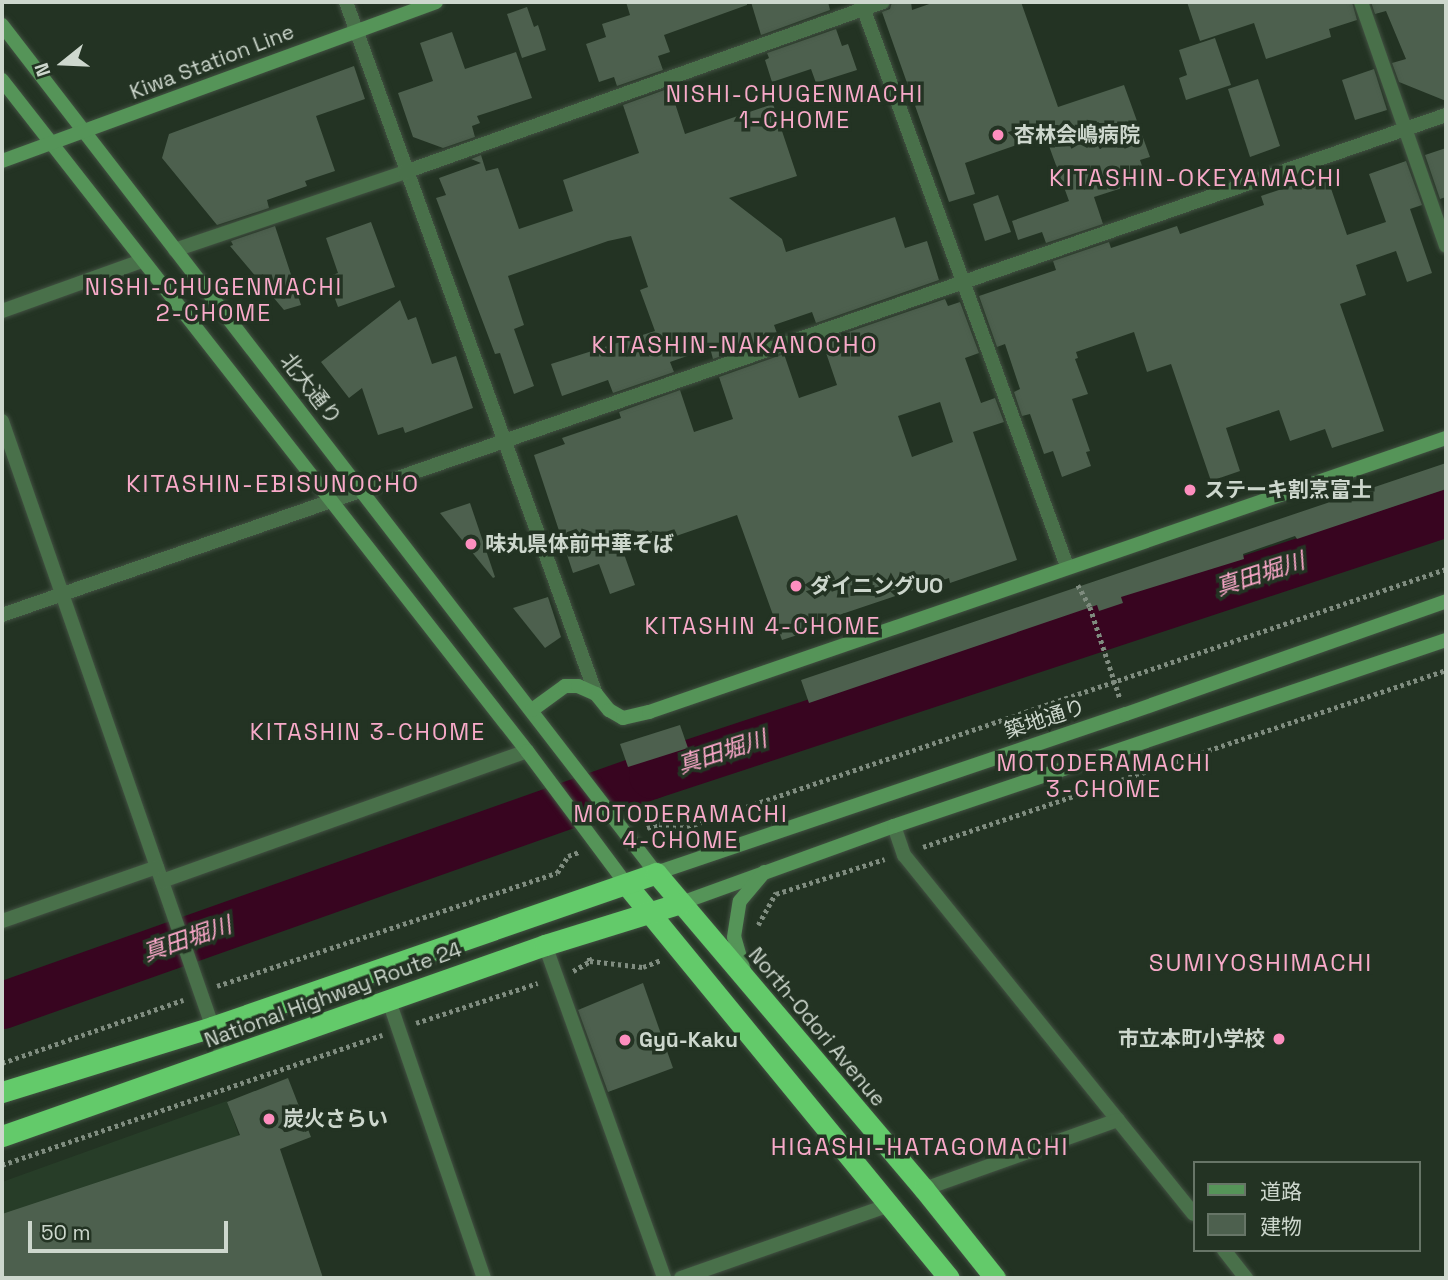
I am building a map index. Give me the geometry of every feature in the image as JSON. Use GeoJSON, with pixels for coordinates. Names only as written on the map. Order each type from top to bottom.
{"type":"FeatureCollection","features":[{"type":"Feature","properties":{"kind":"highway","name":"National Highway Route 24"},"geometry":{"type":"LineString","coordinates":[[2,1092],[212,1027],[656,873]]}},
{"type":"Feature","properties":{"kind":"highway","name":"North-Odori Avenue"},"geometry":{"type":"LineString","coordinates":[[656,873],[748,985],[924,1189],[995,1278]]}},
{"type":"Feature","properties":{"kind":"highway"},"geometry":{"type":"LineString","coordinates":[[626,884],[949,1278]]}},
{"type":"Feature","properties":{"kind":"highway","name":"National Highway Route 24"},"geometry":{"type":"LineString","coordinates":[[2,1136],[545,945],[681,903]]}},
{"type":"Feature","properties":{"kind":"street"},"geometry":{"type":"LineString","coordinates":[[346,2],[405,172],[506,439],[596,694],[609,710],[623,718],[649,712],[1446,438]]}},
{"type":"Feature","properties":{"kind":"street","name":"Kiwa Station Line"},"geometry":{"type":"LineString","coordinates":[[2,160],[436,2]]}},
{"type":"Feature","properties":{"kind":"street"},"geometry":{"type":"LineString","coordinates":[[175,250],[405,172],[862,5],[883,2]]}},
{"type":"Feature","properties":{"kind":"street"},"geometry":{"type":"LineString","coordinates":[[1361,2],[1446,246]]}},
{"type":"Feature","properties":{"kind":"street"},"geometry":{"type":"LineString","coordinates":[[862,5],[1068,566]]}},
{"type":"Feature","properties":{"kind":"street","name":"北大通り"},"geometry":{"type":"LineString","coordinates":[[2,25],[533,710],[656,873]]}},
{"type":"Feature","properties":{"kind":"street"},"geometry":{"type":"LineString","coordinates":[[2,80],[527,751],[626,884]]}},
{"type":"Feature","properties":{"kind":"street"},"geometry":{"type":"LineString","coordinates":[[2,615],[1446,115]]}},
{"type":"Feature","properties":{"kind":"street"},"geometry":{"type":"LineString","coordinates":[[2,311],[142,261]]}},
{"type":"Feature","properties":{"kind":"street"},"geometry":{"type":"LineString","coordinates":[[2,421],[224,1060]]}},
{"type":"Feature","properties":{"kind":"street","name":"築地通り"},"geometry":{"type":"LineString","coordinates":[[656,873],[1126,714],[1446,601]]}},
{"type":"Feature","properties":{"kind":"street"},"geometry":{"type":"LineString","coordinates":[[681,903],[894,826],[1446,640]]}},
{"type":"Feature","properties":{"kind":"street"},"geometry":{"type":"LineString","coordinates":[[533,710],[565,686],[578,686],[596,694]]}},
{"type":"Feature","properties":{"kind":"street"},"geometry":{"type":"LineString","coordinates":[[2,921],[159,874],[527,751]]}},
{"type":"Feature","properties":{"kind":"street"},"geometry":{"type":"LineString","coordinates":[[894,826],[903,853],[1192,1212]]}},
{"type":"Feature","properties":{"kind":"street"},"geometry":{"type":"LineString","coordinates":[[748,985],[734,934],[740,901],[764,871]]}},
{"type":"Feature","properties":{"kind":"street"},"geometry":{"type":"LineString","coordinates":[[545,945],[664,1278]]}},
{"type":"Feature","properties":{"kind":"street"},"geometry":{"type":"LineString","coordinates":[[389,1001],[484,1278]]}},
{"type":"Feature","properties":{"kind":"street"},"geometry":{"type":"LineString","coordinates":[[924,1189],[1118,1120]]}},
{"type":"Feature","properties":{"kind":"street"},"geometry":{"type":"LineString","coordinates":[[681,1278],[890,1205]]}},
{"type":"Feature","properties":{"kind":"street"},"geometry":{"type":"LineString","coordinates":[[1226,1252],[1247,1278]]}},
{"type":"Feature","properties":{"kind":"path"},"geometry":{"type":"LineString","coordinates":[[626,835],[659,824],[687,827],[1446,569]]}},
{"type":"Feature","properties":{"kind":"path"},"geometry":{"type":"LineString","coordinates":[[1090,607],[1126,714]]}},
{"type":"Feature","properties":{"kind":"path"},"geometry":{"type":"LineString","coordinates":[[776,894],[1446,670]]}},
{"type":"Feature","properties":{"kind":"path"},"geometry":{"type":"LineString","coordinates":[[2,1063],[556,873],[568,856],[597,846]]}},
{"type":"Feature","properties":{"kind":"shaded area"},"geometry":{"type":"Polygon","coordinates":[[[227,1101],[252,1174],[284,1163],[323,1278],[2,1278],[2,1182],[227,1101]]]}},
{"type":"Feature","properties":{"kind":"building"},"geometry":{"type":"Polygon","coordinates":[[[626,2],[747,2],[747,5],[664,35],[670,52],[658,56],[663,70],[617,86],[614,77],[599,82],[586,44],[606,37],[602,24],[630,15],[626,2]]]}},
{"type":"Feature","properties":{"kind":"building"},"geometry":{"type":"Polygon","coordinates":[[[751,2],[828,2],[830,10],[761,35],[751,2]]]}},
{"type":"Feature","properties":{"kind":"building"},"geometry":{"type":"Polygon","coordinates":[[[892,2],[911,2],[912,10],[935,2],[1021,2],[1058,107],[1124,85],[1150,157],[1140,160],[1147,180],[1094,197],[1103,224],[1046,243],[1042,232],[1018,240],[1012,221],[1069,201],[1045,135],[965,163],[975,194],[949,202],[882,12],[890,9],[892,2]]]}},
{"type":"Feature","properties":{"kind":"building"},"geometry":{"type":"Polygon","coordinates":[[[1187,2],[1352,2],[1357,20],[1329,29],[1331,37],[1266,59],[1254,23],[1200,41],[1187,2]]]}},
{"type":"Feature","properties":{"kind":"building"},"geometry":{"type":"Polygon","coordinates":[[[1371,2],[1446,2],[1446,101],[1399,82],[1392,63],[1406,59],[1386,11],[1375,14],[1371,2]]]}},
{"type":"Feature","properties":{"kind":"building"},"geometry":{"type":"Polygon","coordinates":[[[527,7],[534,27],[538,25],[546,50],[522,58],[507,14],[527,7]]]}},
{"type":"Feature","properties":{"kind":"building"},"geometry":{"type":"Polygon","coordinates":[[[836,29],[842,46],[848,44],[857,70],[816,83],[811,69],[772,82],[765,60],[769,58],[767,53],[836,29]]]}},
{"type":"Feature","properties":{"kind":"building"},"geometry":{"type":"Polygon","coordinates":[[[452,32],[465,69],[516,52],[532,98],[477,116],[480,123],[472,126],[475,137],[443,148],[413,137],[398,93],[433,81],[420,43],[452,32]]]}},
{"type":"Feature","properties":{"kind":"building"},"geometry":{"type":"Polygon","coordinates":[[[1215,38],[1231,85],[1186,100],[1179,78],[1187,75],[1179,50],[1215,38]]]}},
{"type":"Feature","properties":{"kind":"building"},"geometry":{"type":"Polygon","coordinates":[[[354,66],[365,99],[316,116],[335,171],[305,181],[307,186],[267,200],[269,208],[217,225],[162,158],[169,134],[354,66]]]}},
{"type":"Feature","properties":{"kind":"building"},"geometry":{"type":"Polygon","coordinates":[[[1374,69],[1387,110],[1355,120],[1342,80],[1374,69]]]}},
{"type":"Feature","properties":{"kind":"building"},"geometry":{"type":"Polygon","coordinates":[[[1258,79],[1280,146],[1250,157],[1228,89],[1258,79]]]}},
{"type":"Feature","properties":{"kind":"building"},"geometry":{"type":"Polygon","coordinates":[[[670,88],[685,134],[773,104],[797,176],[729,198],[782,239],[786,252],[895,217],[905,248],[927,241],[939,280],[816,323],[812,312],[774,325],[778,336],[713,359],[710,348],[670,362],[674,372],[613,393],[608,380],[562,396],[551,364],[655,331],[640,290],[648,287],[631,236],[608,241],[508,276],[524,325],[514,329],[534,386],[514,394],[500,353],[495,354],[436,198],[446,195],[439,178],[481,163],[471,159],[481,155],[486,171],[498,168],[519,229],[573,211],[563,180],[639,153],[623,105],[670,88]]]}},
{"type":"Feature","properties":{"kind":"building"},"geometry":{"type":"Polygon","coordinates":[[[1446,148],[1446,197],[1440,199],[1425,155],[1446,148]]]}},
{"type":"Feature","properties":{"kind":"building"},"geometry":{"type":"Polygon","coordinates":[[[1406,161],[1422,205],[1410,209],[1432,273],[1407,282],[1396,251],[1356,265],[1366,295],[1340,304],[1384,431],[1332,448],[1325,429],[1290,441],[1279,410],[1226,428],[1240,471],[1211,481],[1171,364],[1147,372],[1134,332],[1076,352],[1078,358],[1075,359],[1088,394],[1072,399],[1090,451],[1086,452],[1091,466],[1062,477],[1053,451],[1044,454],[1030,414],[1022,416],[1014,392],[1020,389],[1005,344],[997,347],[979,296],[1056,270],[1053,261],[1109,242],[1111,248],[1177,226],[1180,234],[1264,205],[1261,196],[1326,174],[1347,235],[1386,222],[1369,174],[1406,161]]]}},
{"type":"Feature","properties":{"kind":"building"},"geometry":{"type":"Polygon","coordinates":[[[998,195],[1011,232],[985,241],[973,204],[998,195]]]}},
{"type":"Feature","properties":{"kind":"building"},"geometry":{"type":"Polygon","coordinates":[[[371,222],[395,287],[338,307],[327,277],[338,273],[326,238],[371,222]]]}},
{"type":"Feature","properties":{"kind":"building"},"geometry":{"type":"Polygon","coordinates":[[[275,226],[301,305],[284,310],[230,246],[233,245],[231,241],[275,226]]]}},
{"type":"Feature","properties":{"kind":"building"},"geometry":{"type":"Polygon","coordinates":[[[945,299],[948,306],[960,302],[979,353],[965,358],[981,403],[995,398],[1004,422],[973,432],[1017,560],[950,583],[949,578],[839,615],[841,621],[782,640],[737,515],[624,554],[635,585],[610,594],[599,564],[573,573],[534,455],[565,444],[562,438],[621,418],[619,412],[680,390],[694,432],[733,419],[719,377],[784,354],[799,398],[837,385],[822,341],[945,299]],[[940,402],[898,416],[912,457],[953,442],[940,402]]]}},
{"type":"Feature","properties":{"kind":"building"},"geometry":{"type":"Polygon","coordinates":[[[400,300],[408,320],[416,317],[432,364],[456,356],[473,408],[405,433],[403,427],[378,435],[362,388],[349,398],[321,362],[400,300]]]}},
{"type":"Feature","properties":{"kind":"building"},"geometry":{"type":"Polygon","coordinates":[[[1446,463],[1446,489],[1297,539],[1295,536],[1243,554],[1244,559],[1121,597],[1123,603],[1099,611],[1097,605],[809,703],[801,680],[1446,463]]]}},
{"type":"Feature","properties":{"kind":"building"},"geometry":{"type":"Polygon","coordinates":[[[470,503],[495,577],[493,578],[440,513],[470,503]]]}},
{"type":"Feature","properties":{"kind":"building"},"geometry":{"type":"Polygon","coordinates":[[[548,597],[561,637],[545,648],[513,608],[548,597]]]}},
{"type":"Feature","properties":{"kind":"building"},"geometry":{"type":"Polygon","coordinates":[[[680,725],[688,748],[628,767],[620,744],[680,725]]]}},
{"type":"Feature","properties":{"kind":"building","name":"Gyū-Kaku"},"geometry":{"type":"Polygon","coordinates":[[[643,983],[673,1068],[608,1092],[578,1010],[643,983]]]}},
{"type":"Feature","properties":{"kind":"building"},"geometry":{"type":"Polygon","coordinates":[[[288,1078],[311,1137],[280,1149],[323,1278],[2,1278],[2,1214],[240,1135],[227,1102],[288,1078]]]}},
{"type":"Feature","properties":{"kind":"waterway","name":"真田堀川"},"geometry":{"type":"LineString","coordinates":[[2,1005],[652,775],[1446,513]]}},
{"type":"Feature","properties":{"kind":"place","name":"杏林会嶋病院"},"geometry":{"type":"Point","coordinates":[998,135]}},
{"type":"Feature","properties":{"kind":"place","name":"ステーキ割烹富士"},"geometry":{"type":"Point","coordinates":[1190,490]}},
{"type":"Feature","properties":{"kind":"place","name":"味丸県体前中華そば"},"geometry":{"type":"Point","coordinates":[471,544]}},
{"type":"Feature","properties":{"kind":"place","name":"ダイニングUO"},"geometry":{"type":"Point","coordinates":[796,586]}},
{"type":"Feature","properties":{"kind":"place","name":"市立本町小学校"},"geometry":{"type":"Point","coordinates":[1279,1039]}},
{"type":"Feature","properties":{"kind":"place","name":"Gyū-Kaku"},"geometry":{"type":"Point","coordinates":[625,1040]}},
{"type":"Feature","properties":{"kind":"place","name":"炭火さらい"},"geometry":{"type":"Point","coordinates":[269,1119]}},
{"type":"Feature","properties":{"kind":"district","name":"NISHI-CHUGENMACHI 1-CHOME"},"geometry":{"type":"Point","coordinates":[795,107]}},
{"type":"Feature","properties":{"kind":"district","name":"KITASHIN-OKEYAMACHI"},"geometry":{"type":"Point","coordinates":[1196,178]}},
{"type":"Feature","properties":{"kind":"district","name":"NISHI-CHUGENMACHI 2-CHOME"},"geometry":{"type":"Point","coordinates":[214,300]}},
{"type":"Feature","properties":{"kind":"district","name":"KITASHIN-NAKANOCHO"},"geometry":{"type":"Point","coordinates":[735,345]}},
{"type":"Feature","properties":{"kind":"district","name":"KITASHIN-EBISUNOCHO"},"geometry":{"type":"Point","coordinates":[273,484]}},
{"type":"Feature","properties":{"kind":"district","name":"KITASHIN 4-CHOME"},"geometry":{"type":"Point","coordinates":[763,626]}},
{"type":"Feature","properties":{"kind":"district","name":"KITASHIN 3-CHOME"},"geometry":{"type":"Point","coordinates":[368,732]}},
{"type":"Feature","properties":{"kind":"district","name":"MOTODERAMACHI 3-CHOME"},"geometry":{"type":"Point","coordinates":[1104,776]}},
{"type":"Feature","properties":{"kind":"district","name":"MOTODERAMACHI 4-CHOME"},"geometry":{"type":"Point","coordinates":[681,827]}},
{"type":"Feature","properties":{"kind":"district","name":"SUMIYOSHIMACHI"},"geometry":{"type":"Point","coordinates":[1261,963]}},
{"type":"Feature","properties":{"kind":"district","name":"HIGASHI-HATAGOMACHI"},"geometry":{"type":"Point","coordinates":[920,1147]}}]}
